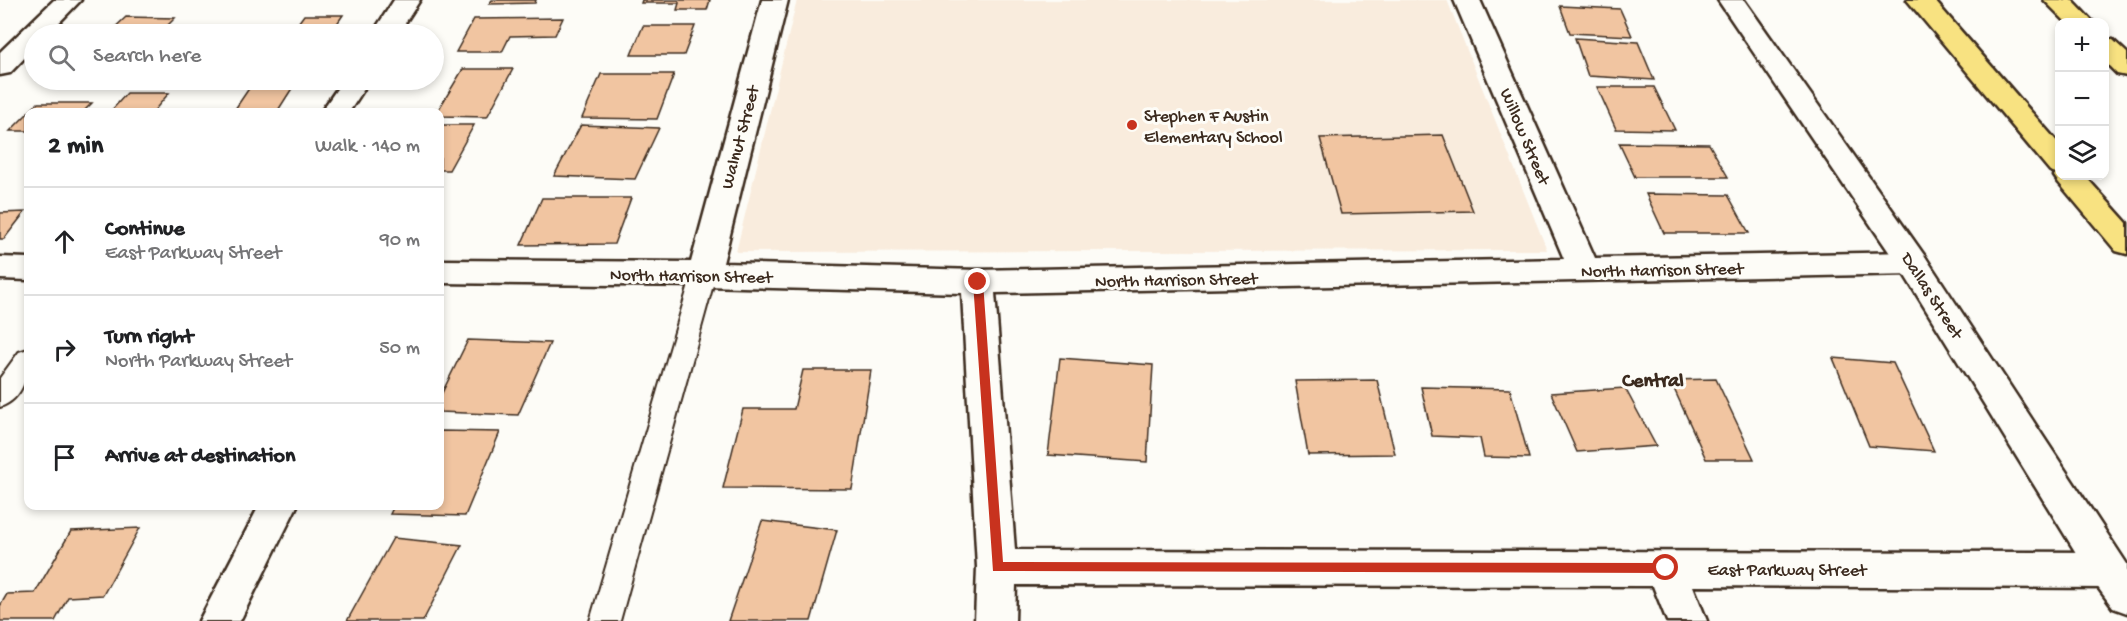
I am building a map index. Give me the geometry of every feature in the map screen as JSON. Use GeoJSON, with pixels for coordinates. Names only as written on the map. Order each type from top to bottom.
{"type":"FeatureCollection","features":[{"type":"Feature","properties":{"kind":"highway"},"geometry":{"type":"LineString","coordinates":[[1920,0],[2055,158]]}},
{"type":"Feature","properties":{"kind":"highway"},"geometry":{"type":"LineString","coordinates":[[2057,0],[2076,18]]}},
{"type":"Feature","properties":{"kind":"highway"},"geometry":{"type":"LineString","coordinates":[[2109,51],[2127,68]]}},
{"type":"Feature","properties":{"kind":"highway"},"geometry":{"type":"LineString","coordinates":[[2072,180],[2127,243]]}},
{"type":"Feature","properties":{"kind":"street"},"geometry":{"type":"LineString","coordinates":[[44,24],[68,0]]}},
{"type":"Feature","properties":{"kind":"street"},"geometry":{"type":"LineString","coordinates":[[391,24],[407,0]]}},
{"type":"Feature","properties":{"kind":"street","name":"Walnut Street"},"geometry":{"type":"LineString","coordinates":[[704,274],[775,0]]}},
{"type":"Feature","properties":{"kind":"street","name":"Willow Street"},"geometry":{"type":"LineString","coordinates":[[1467,0],[1585,271]]}},
{"type":"Feature","properties":{"kind":"street","name":"Dallas Street"},"geometry":{"type":"LineString","coordinates":[[1731,0],[1913,263],[2118,582]]}},
{"type":"Feature","properties":{"kind":"street"},"geometry":{"type":"LineString","coordinates":[[0,67],[24,43]]}},
{"type":"Feature","properties":{"kind":"street"},"geometry":{"type":"LineString","coordinates":[[338,108],[349,90]]}},
{"type":"Feature","properties":{"kind":"street","name":"North Harrison Street"},"geometry":{"type":"LineString","coordinates":[[444,272],[704,274],[978,282],[1913,263]]}},
{"type":"Feature","properties":{"kind":"street"},"geometry":{"type":"LineString","coordinates":[[0,268],[24,269]]}},
{"type":"Feature","properties":{"kind":"street"},"geometry":{"type":"LineString","coordinates":[[978,282],[997,567],[994,621]]}},
{"type":"Feature","properties":{"kind":"street"},"geometry":{"type":"LineString","coordinates":[[219,621],[276,510]]}},
{"type":"Feature","properties":{"kind":"street","name":"East Parkway Street"},"geometry":{"type":"LineString","coordinates":[[997,567],[1666,568],[2118,582]]}},
{"type":"Feature","properties":{"kind":"street"},"geometry":{"type":"LineString","coordinates":[[1666,568],[1687,621]]}},
{"type":"Feature","properties":{"kind":"lane"},"geometry":{"type":"LineString","coordinates":[[605,621],[704,274]]}},
{"type":"Feature","properties":{"kind":"lane"},"geometry":{"type":"LineString","coordinates":[[0,397],[24,364]]}},
{"type":"Feature","properties":{"kind":"shaded area","name":"Stephen F Austin Elementary School"},"geometry":{"type":"Polygon","coordinates":[[[797,0],[1447,0],[1547,250],[736,252],[797,0]]]}},
{"type":"Feature","properties":{"kind":"building"},"geometry":{"type":"Polygon","coordinates":[[[492,0],[536,0],[535,3],[489,4],[492,0]]]}},
{"type":"Feature","properties":{"kind":"building"},"geometry":{"type":"Polygon","coordinates":[[[642,0],[710,0],[707,10],[677,10],[679,3],[641,3],[642,0]]]}},
{"type":"Feature","properties":{"kind":"building"},"geometry":{"type":"Polygon","coordinates":[[[1560,6],[1620,9],[1632,36],[1570,33],[1560,6]]]}},
{"type":"Feature","properties":{"kind":"building"},"geometry":{"type":"Polygon","coordinates":[[[304,15],[343,15],[337,24],[297,24],[304,15]]]}},
{"type":"Feature","properties":{"kind":"building"},"geometry":{"type":"Polygon","coordinates":[[[126,17],[175,18],[169,24],[119,24],[126,17]]]}},
{"type":"Feature","properties":{"kind":"building"},"geometry":{"type":"Polygon","coordinates":[[[563,18],[555,35],[510,36],[502,52],[456,52],[474,19],[563,18]]]}},
{"type":"Feature","properties":{"kind":"building"},"geometry":{"type":"Polygon","coordinates":[[[643,26],[695,26],[684,55],[631,55],[643,26]]]}},
{"type":"Feature","properties":{"kind":"building"},"geometry":{"type":"Polygon","coordinates":[[[1575,38],[1638,42],[1654,80],[1588,76],[1575,38]]]}},
{"type":"Feature","properties":{"kind":"building"},"geometry":{"type":"Polygon","coordinates":[[[463,69],[513,69],[487,117],[444,116],[444,108],[439,108],[463,69]]]}},
{"type":"Feature","properties":{"kind":"building"},"geometry":{"type":"Polygon","coordinates":[[[601,74],[674,74],[657,119],[582,118],[601,74]]]}},
{"type":"Feature","properties":{"kind":"building"},"geometry":{"type":"Polygon","coordinates":[[[1597,87],[1654,87],[1675,130],[1616,129],[1597,87]]]}},
{"type":"Feature","properties":{"kind":"building"},"geometry":{"type":"Polygon","coordinates":[[[248,90],[291,90],[280,108],[236,108],[248,90]]]}},
{"type":"Feature","properties":{"kind":"building"},"geometry":{"type":"Polygon","coordinates":[[[127,93],[169,93],[156,108],[114,108],[127,93]]]}},
{"type":"Feature","properties":{"kind":"building"},"geometry":{"type":"Polygon","coordinates":[[[38,103],[92,103],[87,108],[33,108],[38,103]]]}},
{"type":"Feature","properties":{"kind":"building"},"geometry":{"type":"Polygon","coordinates":[[[24,117],[24,131],[10,131],[24,117]]]}},
{"type":"Feature","properties":{"kind":"building"},"geometry":{"type":"Polygon","coordinates":[[[444,125],[474,125],[449,170],[444,170],[444,125]]]}},
{"type":"Feature","properties":{"kind":"building"},"geometry":{"type":"Polygon","coordinates":[[[581,125],[659,128],[635,179],[554,176],[581,125]]]}},
{"type":"Feature","properties":{"kind":"building"},"geometry":{"type":"Polygon","coordinates":[[[1443,135],[1473,211],[1341,214],[1320,138],[1443,135]]]}},
{"type":"Feature","properties":{"kind":"building"},"geometry":{"type":"Polygon","coordinates":[[[1619,143],[1709,144],[1728,177],[1635,177],[1619,143]]]}},
{"type":"Feature","properties":{"kind":"building"},"geometry":{"type":"Polygon","coordinates":[[[1646,194],[1728,195],[1749,233],[1664,233],[1646,194]]]}},
{"type":"Feature","properties":{"kind":"building"},"geometry":{"type":"Polygon","coordinates":[[[542,198],[631,198],[614,244],[521,245],[542,198]]]}},
{"type":"Feature","properties":{"kind":"building"},"geometry":{"type":"Polygon","coordinates":[[[24,212],[4,239],[0,239],[0,213],[24,212]]]}},
{"type":"Feature","properties":{"kind":"building"},"geometry":{"type":"Polygon","coordinates":[[[468,340],[550,343],[518,415],[444,412],[444,389],[468,340]]]}},
{"type":"Feature","properties":{"kind":"building"},"geometry":{"type":"Polygon","coordinates":[[[1060,358],[1153,365],[1147,462],[1048,455],[1060,358]]]}},
{"type":"Feature","properties":{"kind":"building"},"geometry":{"type":"Polygon","coordinates":[[[1833,358],[1893,363],[1934,451],[1869,446],[1833,358]]]}},
{"type":"Feature","properties":{"kind":"building"},"geometry":{"type":"Polygon","coordinates":[[[803,370],[871,370],[852,489],[723,488],[743,409],[794,409],[803,370]]]}},
{"type":"Feature","properties":{"kind":"building"},"geometry":{"type":"Polygon","coordinates":[[[1716,379],[1754,459],[1706,459],[1670,380],[1716,379]]]}},
{"type":"Feature","properties":{"kind":"building"},"geometry":{"type":"Polygon","coordinates":[[[1377,380],[1395,454],[1308,455],[1295,381],[1377,380]]]}},
{"type":"Feature","properties":{"kind":"building"},"geometry":{"type":"Polygon","coordinates":[[[1421,387],[1510,389],[1529,458],[1484,457],[1480,438],[1432,436],[1421,387]]]}},
{"type":"Feature","properties":{"kind":"building"},"geometry":{"type":"Polygon","coordinates":[[[1625,388],[1656,446],[1577,452],[1551,393],[1625,388]]]}},
{"type":"Feature","properties":{"kind":"building"},"geometry":{"type":"Polygon","coordinates":[[[444,431],[500,432],[465,516],[390,514],[392,510],[444,510],[444,431]]]}},
{"type":"Feature","properties":{"kind":"building"},"geometry":{"type":"Polygon","coordinates":[[[762,521],[837,530],[811,621],[728,621],[762,521]]]}},
{"type":"Feature","properties":{"kind":"building"},"geometry":{"type":"Polygon","coordinates":[[[140,528],[103,595],[68,597],[55,621],[0,621],[0,606],[7,594],[35,593],[71,531],[140,528]]]}},
{"type":"Feature","properties":{"kind":"building"},"geometry":{"type":"Polygon","coordinates":[[[393,538],[462,545],[423,621],[347,621],[393,538]]]}},
{"type":"Feature","properties":{"kind":"place","name":"Stephen F Austin Elementary School"},"geometry":{"type":"Point","coordinates":[1132,125]}},
{"type":"Feature","properties":{"kind":"district","name":"Central"},"geometry":{"type":"Point","coordinates":[1653,379]}},
{"type":"Feature","properties":{"kind":"route"},"geometry":{"type":"LineString","coordinates":[[978,282],[997,567],[1666,568]]}}]}
